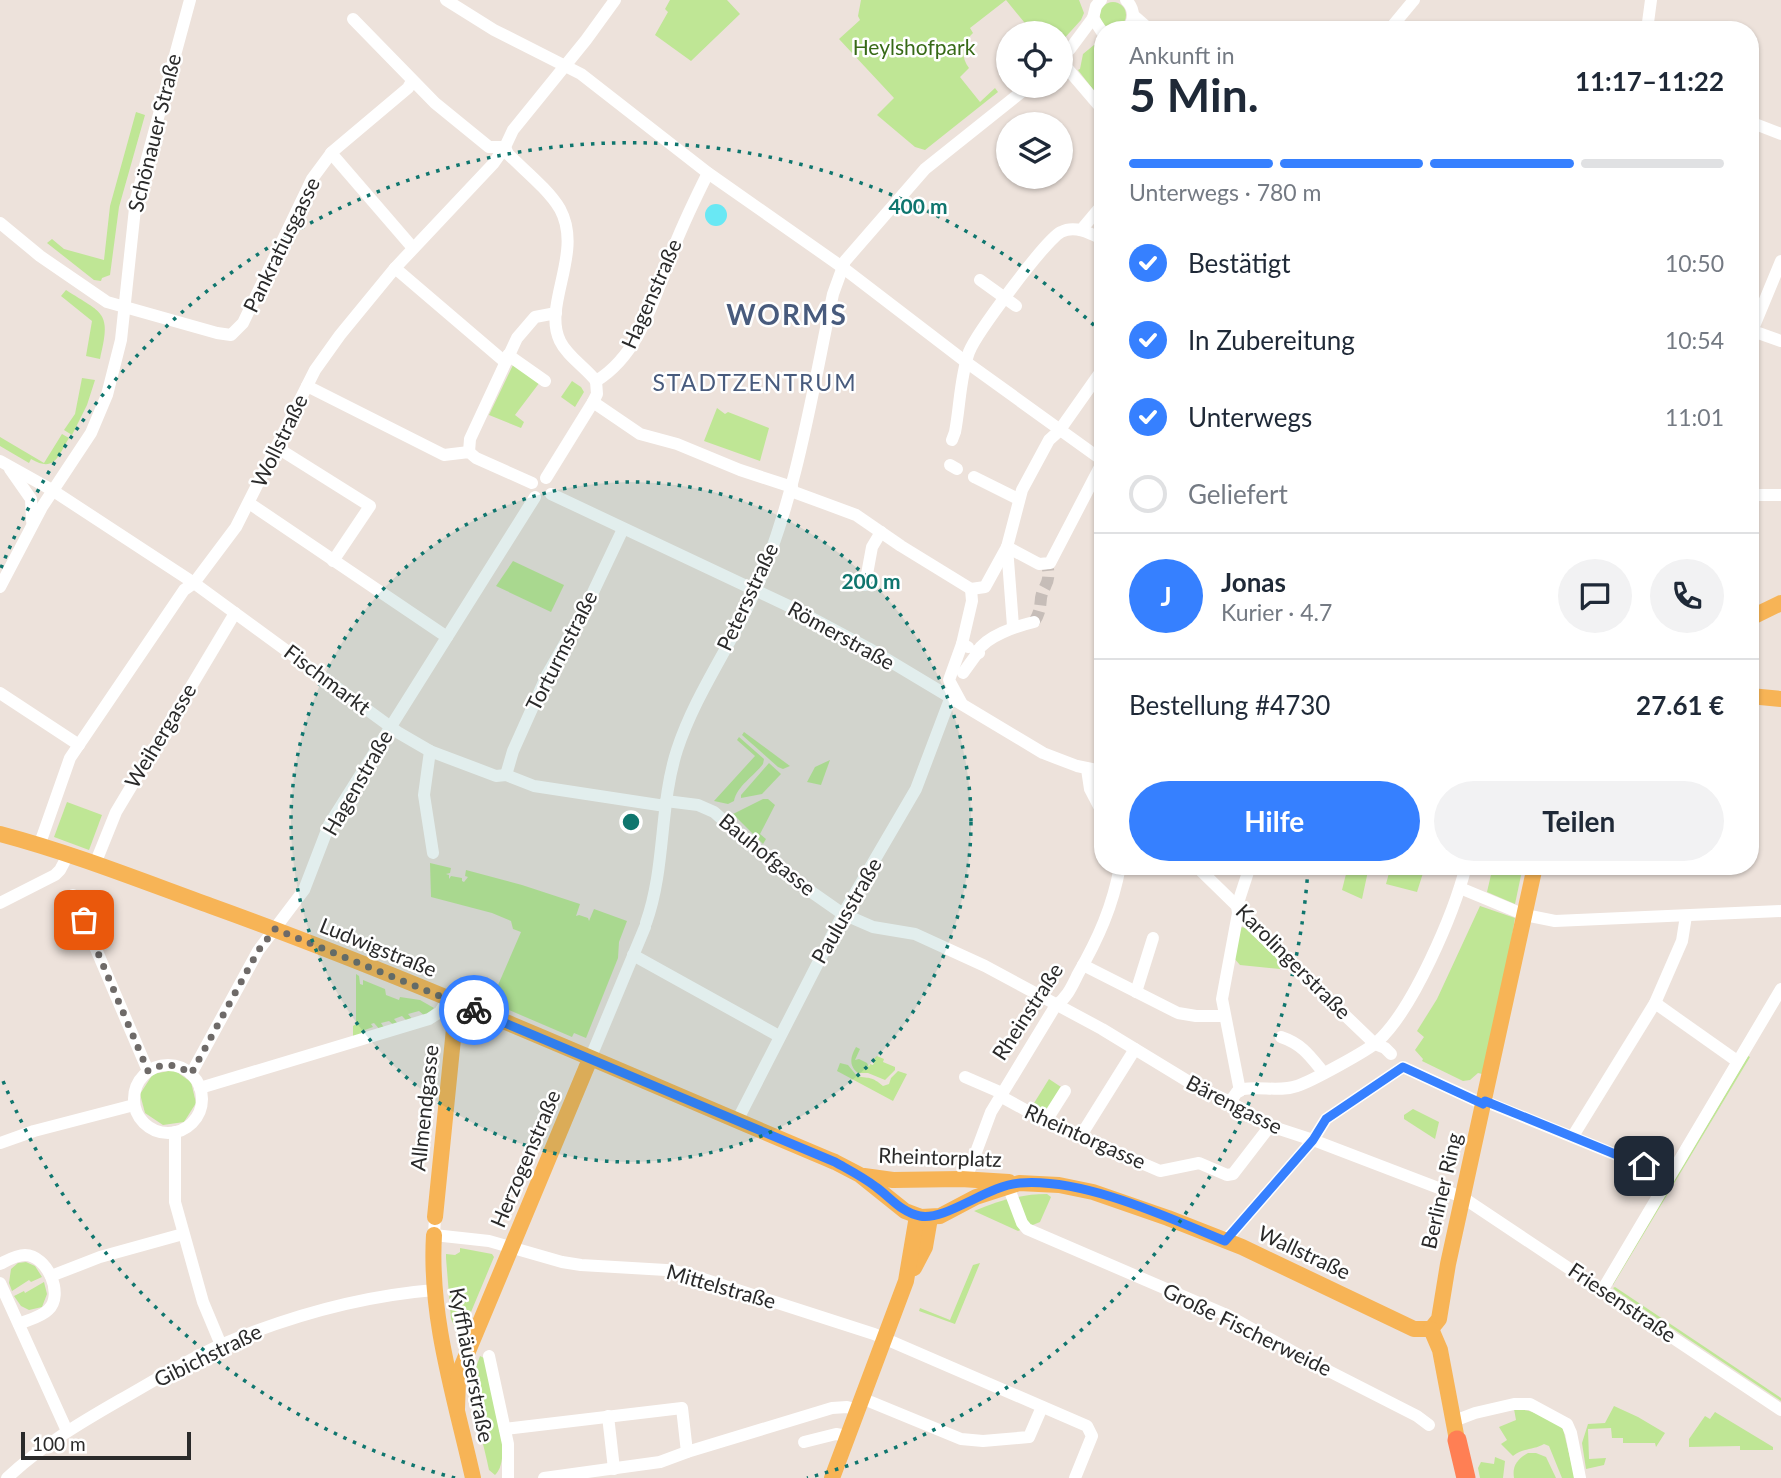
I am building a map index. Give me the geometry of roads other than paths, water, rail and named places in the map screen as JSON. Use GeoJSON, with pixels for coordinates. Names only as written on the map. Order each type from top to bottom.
{"type":"FeatureCollection","features":[{"type":"Feature","properties":{"kind":"highway"},"geometry":{"type":"LineString","coordinates":[[1456,1431],[1466,1478]]}},
{"type":"Feature","properties":{"kind":"main road"},"geometry":{"type":"LineString","coordinates":[[1759,614],[1781,603]]}},
{"type":"Feature","properties":{"kind":"main road"},"geometry":{"type":"LineString","coordinates":[[1759,697],[1781,699]]}},
{"type":"Feature","properties":{"kind":"main road","name":"Ludwigstraße"},"geometry":{"type":"LineString","coordinates":[[0,834],[95,864],[275,929],[454,1002],[860,1175],[905,1211],[923,1217]]}},
{"type":"Feature","properties":{"kind":"main road","name":"Berliner Ring"},"geometry":{"type":"LineString","coordinates":[[1431,1329],[1439,1319],[1443,1285],[1533,875]]}},
{"type":"Feature","properties":{"kind":"main road","name":"Allmendgasse"},"geometry":{"type":"LineString","coordinates":[[436,1217],[454,1032],[454,1002]]}},
{"type":"Feature","properties":{"kind":"main road","name":"Herzogenstraße"},"geometry":{"type":"LineString","coordinates":[[457,1409],[461,1368],[590,1059]]}},
{"type":"Feature","properties":{"kind":"main road","name":"Rheintorplatz"},"geometry":{"type":"LineString","coordinates":[[860,1175],[893,1180],[965,1179],[1013,1184]]}},
{"type":"Feature","properties":{"kind":"main road","name":"Wallstraße"},"geometry":{"type":"LineString","coordinates":[[923,1217],[940,1216],[976,1197],[1013,1184],[1059,1185],[1093,1192],[1168,1217],[1258,1254],[1414,1329],[1431,1329]]}},
{"type":"Feature","properties":{"kind":"main road"},"geometry":{"type":"LineString","coordinates":[[837,1476],[847,1436],[906,1282],[923,1217]]}},
{"type":"Feature","properties":{"kind":"main road","name":"Kyffhäuserstraße"},"geometry":{"type":"LineString","coordinates":[[434,1235],[433,1290],[473,1478]]}},
{"type":"Feature","properties":{"kind":"main road"},"geometry":{"type":"LineString","coordinates":[[1431,1329],[1440,1350],[1456,1431]]}},
{"type":"Feature","properties":{"kind":"street","name":"Schönauer Straße"},"geometry":{"type":"LineString","coordinates":[[0,587],[52,490],[96,423],[114,369],[125,309],[136,199],[190,0]]}},
{"type":"Feature","properties":{"kind":"street"},"geometry":{"type":"LineString","coordinates":[[446,0],[494,30],[581,74],[781,229],[842,267],[1094,456]]}},
{"type":"Feature","properties":{"kind":"street","name":"Wollstraße"},"geometry":{"type":"LineString","coordinates":[[39,846],[70,758],[184,590],[194,583],[236,527],[315,370],[395,268],[493,164],[513,130],[566,66],[615,0]]}},
{"type":"Feature","properties":{"kind":"street"},"geometry":{"type":"LineString","coordinates":[[1648,21],[1651,0]]}},
{"type":"Feature","properties":{"kind":"street"},"geometry":{"type":"LineString","coordinates":[[1396,21],[1411,1]]}},
{"type":"Feature","properties":{"kind":"street"},"geometry":{"type":"LineString","coordinates":[[1073,46],[1095,7]]}},
{"type":"Feature","properties":{"kind":"street"},"geometry":{"type":"LineString","coordinates":[[353,19],[435,103],[489,146],[505,147],[508,154],[550,196],[564,218],[567,254],[556,309],[556,330],[561,343],[596,381],[597,394],[546,478]]}},
{"type":"Feature","properties":{"kind":"street"},"geometry":{"type":"LineString","coordinates":[[1073,53],[1094,38]]}},
{"type":"Feature","properties":{"kind":"street"},"geometry":{"type":"LineString","coordinates":[[1073,68],[1094,98]]}},
{"type":"Feature","properties":{"kind":"street","name":"Pankratiusgasse"},"geometry":{"type":"LineString","coordinates":[[125,309],[217,333],[234,333],[243,323],[312,179],[331,153],[408,88],[412,81]]}},
{"type":"Feature","properties":{"kind":"street","name":"Petersstraße"},"geometry":{"type":"LineString","coordinates":[[645,925],[656,883],[665,804],[678,750],[692,711],[756,590],[792,489],[834,291],[842,267],[853,249],[925,169],[1014,98]]}},
{"type":"Feature","properties":{"kind":"street"},"geometry":{"type":"LineString","coordinates":[[1759,125],[1781,134]]}},
{"type":"Feature","properties":{"kind":"street"},"geometry":{"type":"LineString","coordinates":[[331,153],[413,248]]}},
{"type":"Feature","properties":{"kind":"street","name":"Hagenstraße"},"geometry":{"type":"LineString","coordinates":[[596,381],[618,363],[640,332],[702,197],[708,173]]}},
{"type":"Feature","properties":{"kind":"street"},"geometry":{"type":"LineString","coordinates":[[1081,230],[1094,215]]}},
{"type":"Feature","properties":{"kind":"street"},"geometry":{"type":"LineString","coordinates":[[0,223],[92,293],[125,309]]}},
{"type":"Feature","properties":{"kind":"street"},"geometry":{"type":"LineString","coordinates":[[952,440],[966,362],[971,349],[1011,302],[1053,237],[1069,229],[1081,230],[1094,238]]}},
{"type":"Feature","properties":{"kind":"street"},"geometry":{"type":"LineString","coordinates":[[1759,313],[1781,261]]}},
{"type":"Feature","properties":{"kind":"street"},"geometry":{"type":"LineString","coordinates":[[395,268],[507,358],[545,381]]}},
{"type":"Feature","properties":{"kind":"street"},"geometry":{"type":"LineString","coordinates":[[980,280],[1011,302]]}},
{"type":"Feature","properties":{"kind":"street"},"geometry":{"type":"LineString","coordinates":[[469,452],[470,439],[507,358],[529,322],[556,309]]}},
{"type":"Feature","properties":{"kind":"street"},"geometry":{"type":"LineString","coordinates":[[1759,334],[1781,341]]}},
{"type":"Feature","properties":{"kind":"street"},"geometry":{"type":"LineString","coordinates":[[593,402],[640,434],[677,444],[848,511],[971,589],[985,587],[1007,547],[1018,499],[1049,440],[1094,381]]}},
{"type":"Feature","properties":{"kind":"street"},"geometry":{"type":"LineString","coordinates":[[307,386],[444,454],[469,452],[532,484]]}},
{"type":"Feature","properties":{"kind":"street"},"geometry":{"type":"LineString","coordinates":[[276,447],[370,506],[333,561]]}},
{"type":"Feature","properties":{"kind":"street"},"geometry":{"type":"LineString","coordinates":[[3,462],[31,499],[32,525]]}},
{"type":"Feature","properties":{"kind":"street","name":"Fischmarkt"},"geometry":{"type":"LineString","coordinates":[[3,462],[52,490],[194,583],[390,727],[430,751],[496,776],[506,775]]}},
{"type":"Feature","properties":{"kind":"street"},"geometry":{"type":"LineString","coordinates":[[974,477],[1018,499]]}},
{"type":"Feature","properties":{"kind":"street"},"geometry":{"type":"LineString","coordinates":[[539,478],[546,478],[553,485],[551,494],[542,500],[535,497],[531,491],[532,484],[539,478]]}},
{"type":"Feature","properties":{"kind":"street"},"geometry":{"type":"LineString","coordinates":[[1007,547],[1048,567],[1094,478]]}},
{"type":"Feature","properties":{"kind":"street","name":"Römerstraße"},"geometry":{"type":"LineString","coordinates":[[551,494],[756,590],[856,642],[958,683],[964,707],[1043,753],[1094,770]]}},
{"type":"Feature","properties":{"kind":"street"},"geometry":{"type":"LineString","coordinates":[[1759,495],[1781,495]]}},
{"type":"Feature","properties":{"kind":"street","name":"Hagenstraße"},"geometry":{"type":"LineString","coordinates":[[191,1074],[258,951],[304,890],[328,828],[535,497]]}},
{"type":"Feature","properties":{"kind":"street"},"geometry":{"type":"LineString","coordinates":[[249,503],[447,637]]}},
{"type":"Feature","properties":{"kind":"street","name":"Torturmstraße"},"geometry":{"type":"LineString","coordinates":[[506,775],[513,751],[547,676],[587,605],[623,529]]}},
{"type":"Feature","properties":{"kind":"street"},"geometry":{"type":"LineString","coordinates":[[865,585],[872,547],[881,532]]}},
{"type":"Feature","properties":{"kind":"street"},"geometry":{"type":"LineString","coordinates":[[1007,547],[1013,626]]}},
{"type":"Feature","properties":{"kind":"street"},"geometry":{"type":"LineString","coordinates":[[971,589],[973,649],[958,683],[949,680],[973,649],[1013,626],[1034,622]]}},
{"type":"Feature","properties":{"kind":"street","name":"Weihergasse"},"geometry":{"type":"LineString","coordinates":[[95,864],[116,812],[235,613]]}},
{"type":"Feature","properties":{"kind":"street","name":"Paulusstraße"},"geometry":{"type":"LineString","coordinates":[[737,1121],[843,914],[916,789],[958,683]]}},
{"type":"Feature","properties":{"kind":"street"},"geometry":{"type":"LineString","coordinates":[[0,693],[79,745]]}},
{"type":"Feature","properties":{"kind":"street"},"geometry":{"type":"LineString","coordinates":[[430,751],[424,795],[433,852]]}},
{"type":"Feature","properties":{"kind":"street"},"geometry":{"type":"LineString","coordinates":[[1087,769],[1094,797]]}},
{"type":"Feature","properties":{"kind":"street","name":"Bauhofgasse"},"geometry":{"type":"LineString","coordinates":[[506,775],[534,786],[665,804],[698,805],[714,812],[780,870],[843,914],[873,927],[915,934],[1056,1005]]}},
{"type":"Feature","properties":{"kind":"street"},"geometry":{"type":"LineString","coordinates":[[0,903],[55,875],[68,855]]}},
{"type":"Feature","properties":{"kind":"street","name":"Rheinstraße"},"geometry":{"type":"LineString","coordinates":[[965,1179],[991,1112],[1083,965],[1108,914],[1117,875]]}},
{"type":"Feature","properties":{"kind":"street","name":"Karolingerstraße"},"geometry":{"type":"LineString","coordinates":[[1205,875],[1375,1044],[1396,1060],[1484,1102],[1668,1176]]}},
{"type":"Feature","properties":{"kind":"street"},"geometry":{"type":"LineString","coordinates":[[1240,1091],[1224,1016],[1222,990],[1237,909],[1247,875]]}},
{"type":"Feature","properties":{"kind":"street"},"geometry":{"type":"LineString","coordinates":[[1230,1102],[1240,1091],[1296,1087],[1375,1044],[1391,1027],[1418,983],[1464,875]]}},
{"type":"Feature","properties":{"kind":"street"},"geometry":{"type":"LineString","coordinates":[[1460,888],[1525,915],[1555,921],[1781,911]]}},
{"type":"Feature","properties":{"kind":"street"},"geometry":{"type":"LineString","coordinates":[[73,895],[148,1071]]}},
{"type":"Feature","properties":{"kind":"street"},"geometry":{"type":"LineString","coordinates":[[1573,1136],[1655,1003],[1682,941],[1686,916]]}},
{"type":"Feature","properties":{"kind":"street","name":"Herzogenstraße"},"geometry":{"type":"LineString","coordinates":[[590,1059],[645,925]]}},
{"type":"Feature","properties":{"kind":"street"},"geometry":{"type":"LineString","coordinates":[[1136,992],[1153,937]]}},
{"type":"Feature","properties":{"kind":"street"},"geometry":{"type":"LineString","coordinates":[[633,955],[779,1036]]}},
{"type":"Feature","properties":{"kind":"street"},"geometry":{"type":"LineString","coordinates":[[1083,965],[1178,1013],[1224,1016]]}},
{"type":"Feature","properties":{"kind":"street"},"geometry":{"type":"LineString","coordinates":[[1603,1289],[1781,989]]}},
{"type":"Feature","properties":{"kind":"street"},"geometry":{"type":"LineString","coordinates":[[200,1088],[429,1019],[454,1002]]}},
{"type":"Feature","properties":{"kind":"street"},"geometry":{"type":"LineString","coordinates":[[1655,1003],[1737,1061]]}},
{"type":"Feature","properties":{"kind":"street","name":"Bärengasse"},"geometry":{"type":"LineString","coordinates":[[1056,1005],[1269,1126],[1462,1197]]}},
{"type":"Feature","properties":{"kind":"street"},"geometry":{"type":"LineString","coordinates":[[1281,1037],[1296,1041],[1323,1072]]}},
{"type":"Feature","properties":{"kind":"street"},"geometry":{"type":"LineString","coordinates":[[1080,1137],[1135,1049]]}},
{"type":"Feature","properties":{"kind":"street"},"geometry":{"type":"LineString","coordinates":[[1225,1241],[1313,1140],[1326,1119],[1396,1060]]}},
{"type":"Feature","properties":{"kind":"street"},"geometry":{"type":"LineString","coordinates":[[163,1065],[178,1066],[191,1074],[200,1088],[201,1098],[196,1118],[175,1132],[154,1130],[138,1115],[134,1105],[136,1086],[148,1071],[163,1065]]}},
{"type":"Feature","properties":{"kind":"street","name":"Rheintorgasse"},"geometry":{"type":"LineString","coordinates":[[965,1077],[1046,1121],[1160,1171],[1199,1163],[1227,1175],[1233,1174],[1269,1126]]}},
{"type":"Feature","properties":{"kind":"street"},"geometry":{"type":"LineString","coordinates":[[1046,1121],[1065,1091]]}},
{"type":"Feature","properties":{"kind":"street"},"geometry":{"type":"LineString","coordinates":[[0,1143],[34,1131],[134,1105]]}},
{"type":"Feature","properties":{"kind":"street"},"geometry":{"type":"LineString","coordinates":[[175,1132],[174,1195],[203,1302],[220,1345]]}},
{"type":"Feature","properties":{"kind":"street","name":"Große Fischerweide"},"geometry":{"type":"LineString","coordinates":[[1013,1184],[1022,1223],[1027,1229],[1229,1316],[1417,1416],[1429,1425]]}},
{"type":"Feature","properties":{"kind":"street","name":"Friesenstraße"},"geometry":{"type":"LineString","coordinates":[[1462,1197],[1781,1410]]}},
{"type":"Feature","properties":{"kind":"street","name":"Kyffhäuserstraße"},"geometry":{"type":"LineString","coordinates":[[434,1235],[436,1217]]}},
{"type":"Feature","properties":{"kind":"street"},"geometry":{"type":"LineString","coordinates":[[51,1276],[100,1256],[183,1234]]}},
{"type":"Feature","properties":{"kind":"street","name":"Mittelstraße"},"geometry":{"type":"LineString","coordinates":[[434,1235],[479,1239],[581,1265],[666,1270],[688,1274],[885,1338],[1084,1424],[1090,1429],[1092,1436],[1075,1478]]}},
{"type":"Feature","properties":{"kind":"street"},"geometry":{"type":"LineString","coordinates":[[0,1264],[16,1256],[29,1255],[39,1260],[51,1276],[54,1292],[51,1308],[42,1315],[19,1324]]}},
{"type":"Feature","properties":{"kind":"street"},"geometry":{"type":"LineString","coordinates":[[0,1283],[3,1298],[19,1324],[67,1431]]}},
{"type":"Feature","properties":{"kind":"street","name":"Gibichstraße"},"geometry":{"type":"LineString","coordinates":[[7,1478],[31,1456],[67,1431],[220,1345],[269,1326],[341,1305],[393,1293],[433,1290]]}},
{"type":"Feature","properties":{"kind":"street","name":"Kyffhäuserstraße"},"geometry":{"type":"LineString","coordinates":[[489,1356],[505,1429],[509,1455],[508,1478]]}},
{"type":"Feature","properties":{"kind":"street"},"geometry":{"type":"LineString","coordinates":[[1456,1431],[1475,1413],[1514,1404],[1530,1404],[1567,1424],[1580,1478]]}},
{"type":"Feature","properties":{"kind":"street"},"geometry":{"type":"LineString","coordinates":[[544,1478],[660,1462],[832,1408],[858,1406],[961,1439],[983,1441],[1029,1437],[1042,1407]]}},
{"type":"Feature","properties":{"kind":"street"},"geometry":{"type":"LineString","coordinates":[[505,1429],[682,1408],[687,1452]]}},
{"type":"Feature","properties":{"kind":"street"},"geometry":{"type":"LineString","coordinates":[[608,1416],[614,1469]]}},
{"type":"Feature","properties":{"kind":"street"},"geometry":{"type":"LineString","coordinates":[[804,1442],[836,1433],[847,1436]]}},
{"type":"Feature","properties":{"kind":"water"},"geometry":{"type":"Polygon","coordinates":[[[716,204],[724,207],[727,215],[724,223],[716,226],[708,223],[705,215],[708,207],[716,204]]]}},
{"type":"Feature","properties":{"kind":"tunnel"},"geometry":{"type":"LineString","coordinates":[[1034,622],[1039,613],[1048,569]]}},
{"type":"Feature","properties":{"kind":"district","name":"WORMS"},"geometry":{"type":"Point","coordinates":[787,315]}},
{"type":"Feature","properties":{"kind":"district","name":"STADTZENTRUM"},"geometry":{"type":"Point","coordinates":[755,383]}},
{"type":"Feature","properties":{"kind":"park label","name":"Heylshofpark"},"geometry":{"type":"Point","coordinates":[914,48]}}]}
